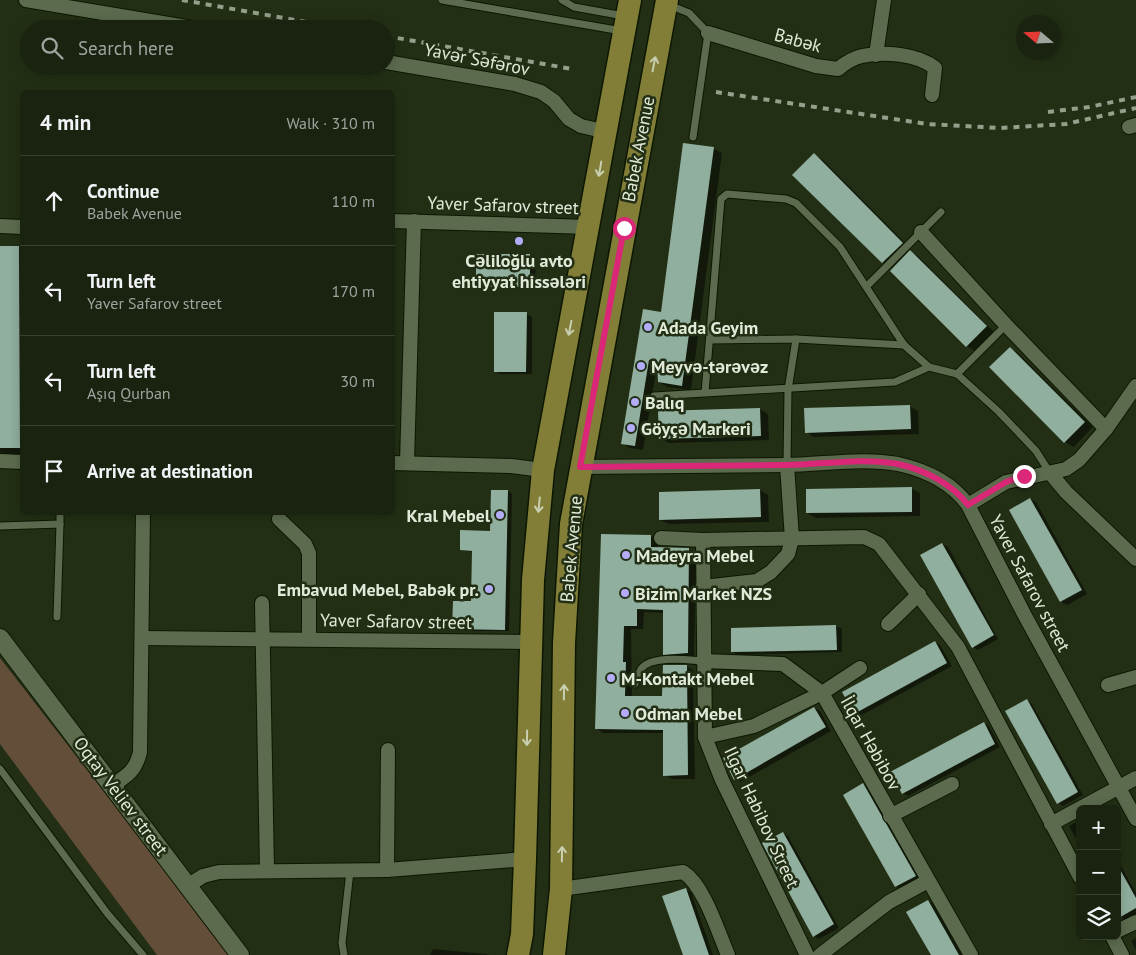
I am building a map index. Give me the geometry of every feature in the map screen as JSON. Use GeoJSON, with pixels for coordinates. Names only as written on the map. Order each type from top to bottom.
{"type":"FeatureCollection","features":[{"type":"Feature","properties":{"kind":"main road","name":"Babek Avenue"},"geometry":{"type":"LineString","coordinates":[[556,954],[562,889],[566,583],[571,524],[666,2]]}},
{"type":"Feature","properties":{"kind":"main road","name":"Babek Avenue"},"geometry":{"type":"LineString","coordinates":[[518,955],[522,934],[525,860],[530,642],[535,552],[543,470],[590,228],[628,16]]}},
{"type":"Feature","properties":{"kind":"street"},"geometry":{"type":"LineString","coordinates":[[26,0],[145,20]]}},
{"type":"Feature","properties":{"kind":"street"},"geometry":{"type":"LineString","coordinates":[[876,55],[884,0]]}},
{"type":"Feature","properties":{"kind":"street","name":"Babək"},"geometry":{"type":"LineString","coordinates":[[708,33],[816,66],[838,69],[849,60],[863,56],[892,55],[927,62],[934,68],[932,95]]}},
{"type":"Feature","properties":{"kind":"street","name":"Yavər Səfərov"},"geometry":{"type":"LineString","coordinates":[[395,64],[515,84],[541,92],[554,101],[569,119],[581,126],[607,132]]}},
{"type":"Feature","properties":{"kind":"street","name":"Yaver Safarov street"},"geometry":{"type":"LineString","coordinates":[[395,221],[590,228]]}},
{"type":"Feature","properties":{"kind":"street","name":"Yaver Safarov street"},"geometry":{"type":"LineString","coordinates":[[407,462],[414,221]]}},
{"type":"Feature","properties":{"kind":"street"},"geometry":{"type":"LineString","coordinates":[[0,226],[20,227]]}},
{"type":"Feature","properties":{"kind":"street"},"geometry":{"type":"LineString","coordinates":[[921,232],[1006,325],[1106,429]]}},
{"type":"Feature","properties":{"kind":"street"},"geometry":{"type":"LineString","coordinates":[[968,505],[1006,482],[1024,476],[1051,474],[1066,469],[1079,460],[1106,429],[1136,386]]}},
{"type":"Feature","properties":{"kind":"street"},"geometry":{"type":"LineString","coordinates":[[0,461],[20,462]]}},
{"type":"Feature","properties":{"kind":"street","name":"Yaver Safarov street"},"geometry":{"type":"LineString","coordinates":[[580,467],[787,465],[864,461],[898,464],[923,472],[945,483],[959,493],[968,505],[1136,819]]}},
{"type":"Feature","properties":{"kind":"street"},"geometry":{"type":"LineString","coordinates":[[395,463],[511,466],[543,470]]}},
{"type":"Feature","properties":{"kind":"street"},"geometry":{"type":"LineString","coordinates":[[703,587],[757,581],[770,572],[788,554],[792,539],[787,465]]}},
{"type":"Feature","properties":{"kind":"street"},"geometry":{"type":"LineString","coordinates":[[1051,474],[1066,492],[1136,559]]}},
{"type":"Feature","properties":{"kind":"street"},"geometry":{"type":"LineString","coordinates":[[113,785],[131,773],[137,765],[140,752],[143,638],[143,515]]}},
{"type":"Feature","properties":{"kind":"street"},"geometry":{"type":"LineString","coordinates":[[279,519],[305,544],[309,553],[310,638]]}},
{"type":"Feature","properties":{"kind":"street"},"geometry":{"type":"LineString","coordinates":[[661,538],[703,540],[864,537],[874,540],[919,594],[958,647],[1076,870]]}},
{"type":"Feature","properties":{"kind":"street","name":"Ilgar Habibov Street"},"geometry":{"type":"LineString","coordinates":[[703,540],[705,737],[722,780],[807,955]]}},
{"type":"Feature","properties":{"kind":"street"},"geometry":{"type":"LineString","coordinates":[[888,624],[919,594]]}},
{"type":"Feature","properties":{"kind":"street"},"geometry":{"type":"LineString","coordinates":[[262,603],[267,870]]}},
{"type":"Feature","properties":{"kind":"street","name":"Oqtay Veliev street"},"geometry":{"type":"LineString","coordinates":[[0,638],[189,885],[240,955]]}},
{"type":"Feature","properties":{"kind":"street","name":"Yaver Safarov street"},"geometry":{"type":"LineString","coordinates":[[143,638],[262,640],[310,638],[530,642]]}},
{"type":"Feature","properties":{"kind":"street"},"geometry":{"type":"LineString","coordinates":[[703,661],[783,664],[822,693],[860,668]]}},
{"type":"Feature","properties":{"kind":"street"},"geometry":{"type":"LineString","coordinates":[[1108,685],[1136,677]]}},
{"type":"Feature","properties":{"kind":"street","name":"İlqar Həbibov"},"geometry":{"type":"LineString","coordinates":[[705,737],[754,726],[822,693],[890,816],[971,955]]}},
{"type":"Feature","properties":{"kind":"street"},"geometry":{"type":"LineString","coordinates":[[388,750],[388,870]]}},
{"type":"Feature","properties":{"kind":"street"},"geometry":{"type":"LineString","coordinates":[[1051,824],[1136,778]]}},
{"type":"Feature","properties":{"kind":"street","name":"İlqar Həbibov"},"geometry":{"type":"LineString","coordinates":[[890,816],[952,784]]}},
{"type":"Feature","properties":{"kind":"street"},"geometry":{"type":"LineString","coordinates":[[189,885],[203,876],[218,872],[388,870],[525,860]]}},
{"type":"Feature","properties":{"kind":"street"},"geometry":{"type":"LineString","coordinates":[[562,889],[683,872],[692,878],[700,891],[728,955]]}},
{"type":"Feature","properties":{"kind":"street"},"geometry":{"type":"LineString","coordinates":[[820,955],[889,902],[928,881]]}},
{"type":"Feature","properties":{"kind":"street"},"geometry":{"type":"LineString","coordinates":[[1121,929],[1136,922]]}},
{"type":"Feature","properties":{"kind":"street"},"geometry":{"type":"LineString","coordinates":[[1114,940],[1122,955]]}},
{"type":"Feature","properties":{"kind":"lane"},"geometry":{"type":"LineString","coordinates":[[442,0],[628,16]]}},
{"type":"Feature","properties":{"kind":"lane"},"geometry":{"type":"LineString","coordinates":[[562,0],[574,7],[628,16]]}},
{"type":"Feature","properties":{"kind":"lane"},"geometry":{"type":"LineString","coordinates":[[666,2],[689,13],[708,33],[693,137]]}},
{"type":"Feature","properties":{"kind":"lane"},"geometry":{"type":"LineString","coordinates":[[705,393],[723,196],[786,199],[796,203],[840,247],[904,345],[928,367],[956,374],[999,412],[1024,438],[1036,451],[1051,474]]}},
{"type":"Feature","properties":{"kind":"lane"},"geometry":{"type":"LineString","coordinates":[[866,286],[941,212]]}},
{"type":"Feature","properties":{"kind":"lane"},"geometry":{"type":"LineString","coordinates":[[956,374],[1006,325]]}},
{"type":"Feature","properties":{"kind":"lane"},"geometry":{"type":"LineString","coordinates":[[710,340],[796,339],[904,345]]}},
{"type":"Feature","properties":{"kind":"lane"},"geometry":{"type":"LineString","coordinates":[[787,465],[788,390],[796,339]]}},
{"type":"Feature","properties":{"kind":"lane"},"geometry":{"type":"LineString","coordinates":[[654,396],[788,390],[895,382],[928,367]]}},
{"type":"Feature","properties":{"kind":"lane"},"geometry":{"type":"LineString","coordinates":[[57,617],[60,515]]}},
{"type":"Feature","properties":{"kind":"lane"},"geometry":{"type":"LineString","coordinates":[[0,526],[60,524]]}},
{"type":"Feature","properties":{"kind":"lane"},"geometry":{"type":"LineString","coordinates":[[635,684],[641,669],[647,663],[656,660],[703,661]]}},
{"type":"Feature","properties":{"kind":"lane"},"geometry":{"type":"LineString","coordinates":[[0,769],[107,914],[143,955]]}},
{"type":"Feature","properties":{"kind":"lane"},"geometry":{"type":"LineString","coordinates":[[344,955],[342,943],[350,870]]}},
{"type":"Feature","properties":{"kind":"shaded area"},"geometry":{"type":"Polygon","coordinates":[[[0,658],[231,955],[157,955],[0,744],[0,658]]]}},
{"type":"Feature","properties":{"kind":"building"},"geometry":{"type":"Polygon","coordinates":[[[683,143],[714,147],[682,386],[658,382],[657,360],[649,360],[635,446],[621,444],[643,309],[661,312],[683,143]]]}},
{"type":"Feature","properties":{"kind":"building"},"geometry":{"type":"Polygon","coordinates":[[[814,153],[903,243],[882,263],[792,175],[814,153]]]}},
{"type":"Feature","properties":{"kind":"building"},"geometry":{"type":"Polygon","coordinates":[[[0,246],[19,246],[20,448],[0,448],[0,246]]]}},
{"type":"Feature","properties":{"kind":"building"},"geometry":{"type":"Polygon","coordinates":[[[910,250],[987,326],[966,347],[890,271],[910,250]]]}},
{"type":"Feature","properties":{"kind":"building"},"geometry":{"type":"Polygon","coordinates":[[[476,254],[530,254],[530,287],[476,287],[476,254]]]}},
{"type":"Feature","properties":{"kind":"building"},"geometry":{"type":"Polygon","coordinates":[[[494,312],[527,312],[526,372],[494,372],[494,312]]]}},
{"type":"Feature","properties":{"kind":"building"},"geometry":{"type":"Polygon","coordinates":[[[1010,347],[1085,422],[1064,443],[989,367],[1010,347]]]}},
{"type":"Feature","properties":{"kind":"building"},"geometry":{"type":"Polygon","coordinates":[[[910,405],[911,429],[805,433],[804,408],[910,405]]]}},
{"type":"Feature","properties":{"kind":"building"},"geometry":{"type":"Polygon","coordinates":[[[760,408],[761,436],[659,439],[658,411],[760,408]]]}},
{"type":"Feature","properties":{"kind":"building"},"geometry":{"type":"Polygon","coordinates":[[[912,487],[912,512],[806,513],[806,489],[912,487]]]}},
{"type":"Feature","properties":{"kind":"building"},"geometry":{"type":"Polygon","coordinates":[[[760,489],[761,517],[659,520],[659,492],[760,489]]]}},
{"type":"Feature","properties":{"kind":"building"},"geometry":{"type":"Polygon","coordinates":[[[491,490],[508,490],[505,630],[452,629],[453,601],[471,601],[472,551],[460,550],[460,530],[490,531],[491,490]]]}},
{"type":"Feature","properties":{"kind":"building"},"geometry":{"type":"Polygon","coordinates":[[[1030,498],[1082,590],[1060,602],[1009,510],[1030,498]]]}},
{"type":"Feature","properties":{"kind":"building"},"geometry":{"type":"Polygon","coordinates":[[[601,534],[651,535],[651,547],[689,548],[688,653],[663,655],[663,610],[637,609],[637,626],[624,626],[623,662],[626,662],[625,696],[662,696],[663,665],[687,665],[688,775],[663,776],[663,730],[595,729],[601,534]]]}},
{"type":"Feature","properties":{"kind":"building"},"geometry":{"type":"Polygon","coordinates":[[[942,543],[994,635],[972,648],[920,555],[942,543]]]}},
{"type":"Feature","properties":{"kind":"building"},"geometry":{"type":"Polygon","coordinates":[[[836,625],[837,650],[731,652],[731,628],[836,625]]]}},
{"type":"Feature","properties":{"kind":"building"},"geometry":{"type":"Polygon","coordinates":[[[935,641],[947,663],[854,714],[842,692],[935,641]]]}},
{"type":"Feature","properties":{"kind":"building"},"geometry":{"type":"Polygon","coordinates":[[[1027,699],[1078,792],[1057,804],[1005,711],[1027,699]]]}},
{"type":"Feature","properties":{"kind":"building"},"geometry":{"type":"Polygon","coordinates":[[[814,707],[826,727],[734,780],[723,758],[814,707]]]}},
{"type":"Feature","properties":{"kind":"building"},"geometry":{"type":"Polygon","coordinates":[[[984,722],[995,744],[902,794],[890,772],[984,722]]]}},
{"type":"Feature","properties":{"kind":"building"},"geometry":{"type":"Polygon","coordinates":[[[863,783],[916,876],[895,887],[843,795],[863,783]]]}},
{"type":"Feature","properties":{"kind":"building"},"geometry":{"type":"Polygon","coordinates":[[[783,832],[834,924],[813,937],[762,843],[783,832]]]}},
{"type":"Feature","properties":{"kind":"building"},"geometry":{"type":"Polygon","coordinates":[[[1121,871],[1136,898],[1136,908],[1121,917],[1121,871]]]}},
{"type":"Feature","properties":{"kind":"building"},"geometry":{"type":"Polygon","coordinates":[[[686,888],[709,955],[683,955],[662,896],[686,888]]]}},
{"type":"Feature","properties":{"kind":"building"},"geometry":{"type":"Polygon","coordinates":[[[928,900],[959,955],[931,955],[906,912],[928,900]]]}},
{"type":"Feature","properties":{"kind":"railway"},"geometry":{"type":"LineString","coordinates":[[182,0],[295,20]]}},
{"type":"Feature","properties":{"kind":"railway"},"geometry":{"type":"LineString","coordinates":[[395,38],[572,69]]}},
{"type":"Feature","properties":{"kind":"railway"},"geometry":{"type":"LineString","coordinates":[[716,92],[927,124],[1000,128],[1066,124],[1136,108]]}},
{"type":"Feature","properties":{"kind":"railway"},"geometry":{"type":"LineString","coordinates":[[1048,112],[1089,107],[1136,97]]}},
{"type":"Feature","properties":{"kind":"place","name":"Cəliloğlu avto ehtiyyat hissələri"},"geometry":{"type":"Point","coordinates":[519,241]}},
{"type":"Feature","properties":{"kind":"place","name":"Adada Geyim"},"geometry":{"type":"Point","coordinates":[648,327]}},
{"type":"Feature","properties":{"kind":"place","name":"Meyvə-tərəvəz"},"geometry":{"type":"Point","coordinates":[641,366]}},
{"type":"Feature","properties":{"kind":"place","name":"Balıq"},"geometry":{"type":"Point","coordinates":[635,402]}},
{"type":"Feature","properties":{"kind":"place","name":"Göyçə Markeri"},"geometry":{"type":"Point","coordinates":[631,428]}},
{"type":"Feature","properties":{"kind":"place","name":"Kral Mebel"},"geometry":{"type":"Point","coordinates":[500,515]}},
{"type":"Feature","properties":{"kind":"place","name":"Madeyra Mebel"},"geometry":{"type":"Point","coordinates":[626,555]}},
{"type":"Feature","properties":{"kind":"place","name":"Embavud Mebel, Babək pr."},"geometry":{"type":"Point","coordinates":[489,589]}},
{"type":"Feature","properties":{"kind":"place","name":"Bizim Market NZS"},"geometry":{"type":"Point","coordinates":[625,593]}},
{"type":"Feature","properties":{"kind":"place","name":"M-Kontakt Mebel"},"geometry":{"type":"Point","coordinates":[611,678]}},
{"type":"Feature","properties":{"kind":"place","name":"Odman Mebel"},"geometry":{"type":"Point","coordinates":[625,713]}},
{"type":"Feature","properties":{"kind":"route"},"geometry":{"type":"LineString","coordinates":[[624,228],[580,467],[787,465],[864,461],[898,464],[923,472],[945,483],[959,493],[968,505],[1006,482],[1024,476]]}}]}
